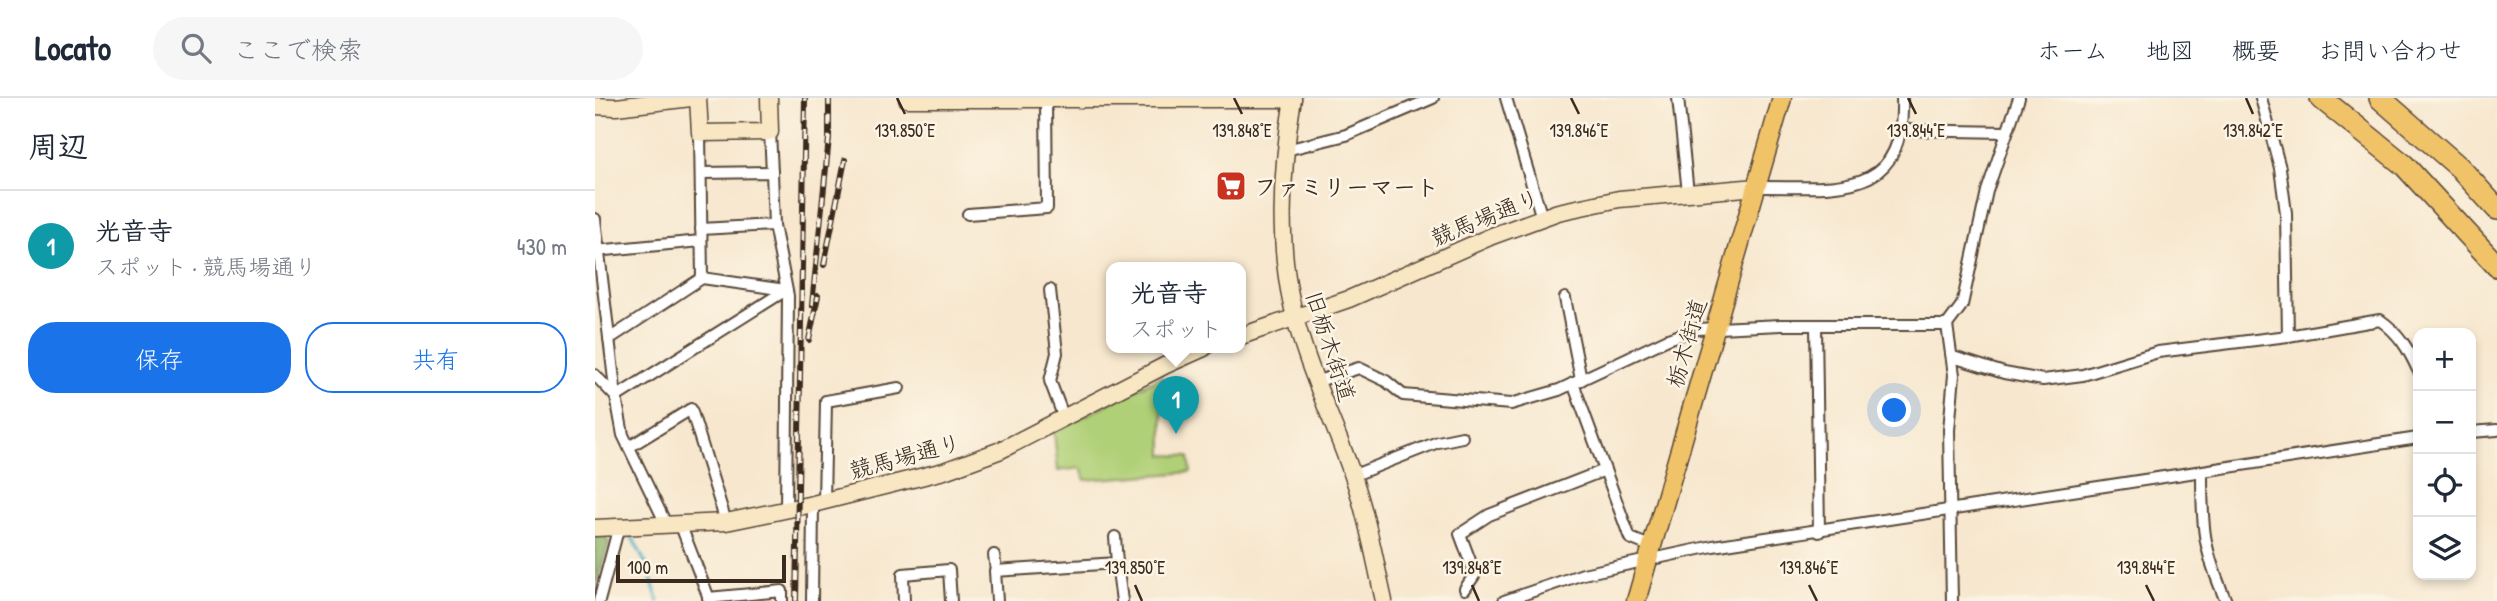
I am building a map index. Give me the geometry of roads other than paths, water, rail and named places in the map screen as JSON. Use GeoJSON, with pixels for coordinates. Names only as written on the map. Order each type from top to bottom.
{"type":"FeatureCollection","features":[{"type":"Feature","properties":{"kind":"highway"},"geometry":{"type":"LineString","coordinates":[[2321,98],[2404,165],[2497,266]]}},
{"type":"Feature","properties":{"kind":"highway"},"geometry":{"type":"LineString","coordinates":[[2380,98],[2460,168],[2497,209]]}},
{"type":"Feature","properties":{"kind":"main road","name":"栃木街道"},"geometry":{"type":"LineString","coordinates":[[1636,601],[1782,98]]}},
{"type":"Feature","properties":{"kind":"street"},"geometry":{"type":"LineString","coordinates":[[595,106],[616,107],[691,98]]}},
{"type":"Feature","properties":{"kind":"street"},"geometry":{"type":"LineString","coordinates":[[698,98],[702,278]]}},
{"type":"Feature","properties":{"kind":"street"},"geometry":{"type":"LineString","coordinates":[[769,98],[774,225],[786,290],[786,511]]}},
{"type":"Feature","properties":{"kind":"street"},"geometry":{"type":"LineString","coordinates":[[1506,98],[1542,218]]}},
{"type":"Feature","properties":{"kind":"street"},"geometry":{"type":"LineString","coordinates":[[1678,98],[1688,193]]}},
{"type":"Feature","properties":{"kind":"street"},"geometry":{"type":"LineString","coordinates":[[1757,187],[1848,186],[1878,174],[1894,155],[1900,130],[1902,98]]}},
{"type":"Feature","properties":{"kind":"street"},"geometry":{"type":"LineString","coordinates":[[1952,601],[1949,430],[1953,357],[1947,325],[1962,304],[1987,191],[2019,98]]}},
{"type":"Feature","properties":{"kind":"street"},"geometry":{"type":"LineString","coordinates":[[2261,98],[2280,167],[2286,213],[2288,336]]}},
{"type":"Feature","properties":{"kind":"street"},"geometry":{"type":"LineString","coordinates":[[907,99],[1293,99]]}},
{"type":"Feature","properties":{"kind":"street","name":"旧栃木街道"},"geometry":{"type":"LineString","coordinates":[[1293,99],[1286,150],[1283,240],[1296,318],[1315,382],[1352,475],[1384,601]]}},
{"type":"Feature","properties":{"kind":"street"},"geometry":{"type":"LineString","coordinates":[[1286,150],[1346,135],[1428,99]]}},
{"type":"Feature","properties":{"kind":"street"},"geometry":{"type":"LineString","coordinates":[[968,215],[1047,208],[1046,100]]}},
{"type":"Feature","properties":{"kind":"street"},"geometry":{"type":"LineString","coordinates":[[1900,130],[2007,132]]}},
{"type":"Feature","properties":{"kind":"street"},"geometry":{"type":"LineString","coordinates":[[700,133],[770,132]]}},
{"type":"Feature","properties":{"kind":"street"},"geometry":{"type":"LineString","coordinates":[[701,173],[772,172]]}},
{"type":"Feature","properties":{"kind":"street","name":"競馬場通り"},"geometry":{"type":"LineString","coordinates":[[1246,334],[1349,299],[1492,236],[1542,218],[1619,199],[1757,187]]}},
{"type":"Feature","properties":{"kind":"street"},"geometry":{"type":"LineString","coordinates":[[595,219],[623,435],[674,526],[709,599],[782,591],[782,601]]}},
{"type":"Feature","properties":{"kind":"street"},"geometry":{"type":"LineString","coordinates":[[597,250],[774,225]]}},
{"type":"Feature","properties":{"kind":"street"},"geometry":{"type":"LineString","coordinates":[[609,339],[702,278],[786,290]]}},
{"type":"Feature","properties":{"kind":"street"},"geometry":{"type":"LineString","coordinates":[[616,397],[786,290]]}},
{"type":"Feature","properties":{"kind":"street"},"geometry":{"type":"LineString","coordinates":[[1050,290],[1057,353],[1050,382],[1064,418]]}},
{"type":"Feature","properties":{"kind":"street"},"geometry":{"type":"LineString","coordinates":[[1565,298],[1577,382],[1605,470],[1630,538],[1650,554]]}},
{"type":"Feature","properties":{"kind":"street"},"geometry":{"type":"LineString","coordinates":[[1953,357],[2004,373],[2043,380],[2083,375],[2158,352],[2288,336],[2380,320],[2391,328],[2409,349],[2413,358]]}},
{"type":"Feature","properties":{"kind":"street"},"geometry":{"type":"LineString","coordinates":[[1816,325],[1819,532]]}},
{"type":"Feature","properties":{"kind":"street"},"geometry":{"type":"LineString","coordinates":[[1315,382],[1359,368],[1386,381],[1403,395],[1511,404],[1577,382],[1668,339],[1697,329],[1947,325]]}},
{"type":"Feature","properties":{"kind":"street","name":"競馬場通り"},"geometry":{"type":"LineString","coordinates":[[595,528],[726,522],[786,511],[975,461],[1194,353]]}},
{"type":"Feature","properties":{"kind":"street"},"geometry":{"type":"LineString","coordinates":[[595,375],[616,397]]}},
{"type":"Feature","properties":{"kind":"street"},"geometry":{"type":"LineString","coordinates":[[812,601],[826,401],[899,388]]}},
{"type":"Feature","properties":{"kind":"street"},"geometry":{"type":"LineString","coordinates":[[629,447],[691,409],[726,522]]}},
{"type":"Feature","properties":{"kind":"street"},"geometry":{"type":"LineString","coordinates":[[2476,432],[2497,430]]}},
{"type":"Feature","properties":{"kind":"street"},"geometry":{"type":"LineString","coordinates":[[1352,475],[1438,442],[1462,436]]}},
{"type":"Feature","properties":{"kind":"street"},"geometry":{"type":"LineString","coordinates":[[1504,601],[1650,554],[1819,532],[2413,439]]}},
{"type":"Feature","properties":{"kind":"street"},"geometry":{"type":"LineString","coordinates":[[1465,589],[1475,574],[1460,534],[1489,515],[1605,470]]}},
{"type":"Feature","properties":{"kind":"street"},"geometry":{"type":"LineString","coordinates":[[2202,472],[2202,526],[2207,559],[2226,601]]}},
{"type":"Feature","properties":{"kind":"street"},"geometry":{"type":"LineString","coordinates":[[599,601],[619,526]]}},
{"type":"Feature","properties":{"kind":"street"},"geometry":{"type":"LineString","coordinates":[[1115,537],[1122,601]]}},
{"type":"Feature","properties":{"kind":"street"},"geometry":{"type":"LineString","coordinates":[[994,555],[997,601]]}},
{"type":"Feature","properties":{"kind":"street"},"geometry":{"type":"LineString","coordinates":[[996,571],[1117,563]]}},
{"type":"Feature","properties":{"kind":"street"},"geometry":{"type":"LineString","coordinates":[[904,601],[903,574],[949,570],[951,601]]}},
{"type":"Feature","properties":{"kind":"waterway"},"geometry":{"type":"LineString","coordinates":[[630,533],[648,568],[658,601]]}},
{"type":"Feature","properties":{"kind":"railway"},"geometry":{"type":"LineString","coordinates":[[796,601],[805,98]]}},
{"type":"Feature","properties":{"kind":"railway"},"geometry":{"type":"LineString","coordinates":[[812,305],[829,138],[829,98]]}},
{"type":"Feature","properties":{"kind":"railway"},"geometry":{"type":"LineString","coordinates":[[824,265],[845,160]]}},
{"type":"Feature","properties":{"kind":"railway"},"geometry":{"type":"LineString","coordinates":[[809,340],[818,296]]}},
{"type":"Feature","properties":{"kind":"place","name":"ファミリーマート"},"geometry":{"type":"Point","coordinates":[1231,186]}},
{"type":"Feature","properties":{"kind":"place","name":"光音寺"},"geometry":{"type":"Point","coordinates":[1176,434]}}]}
